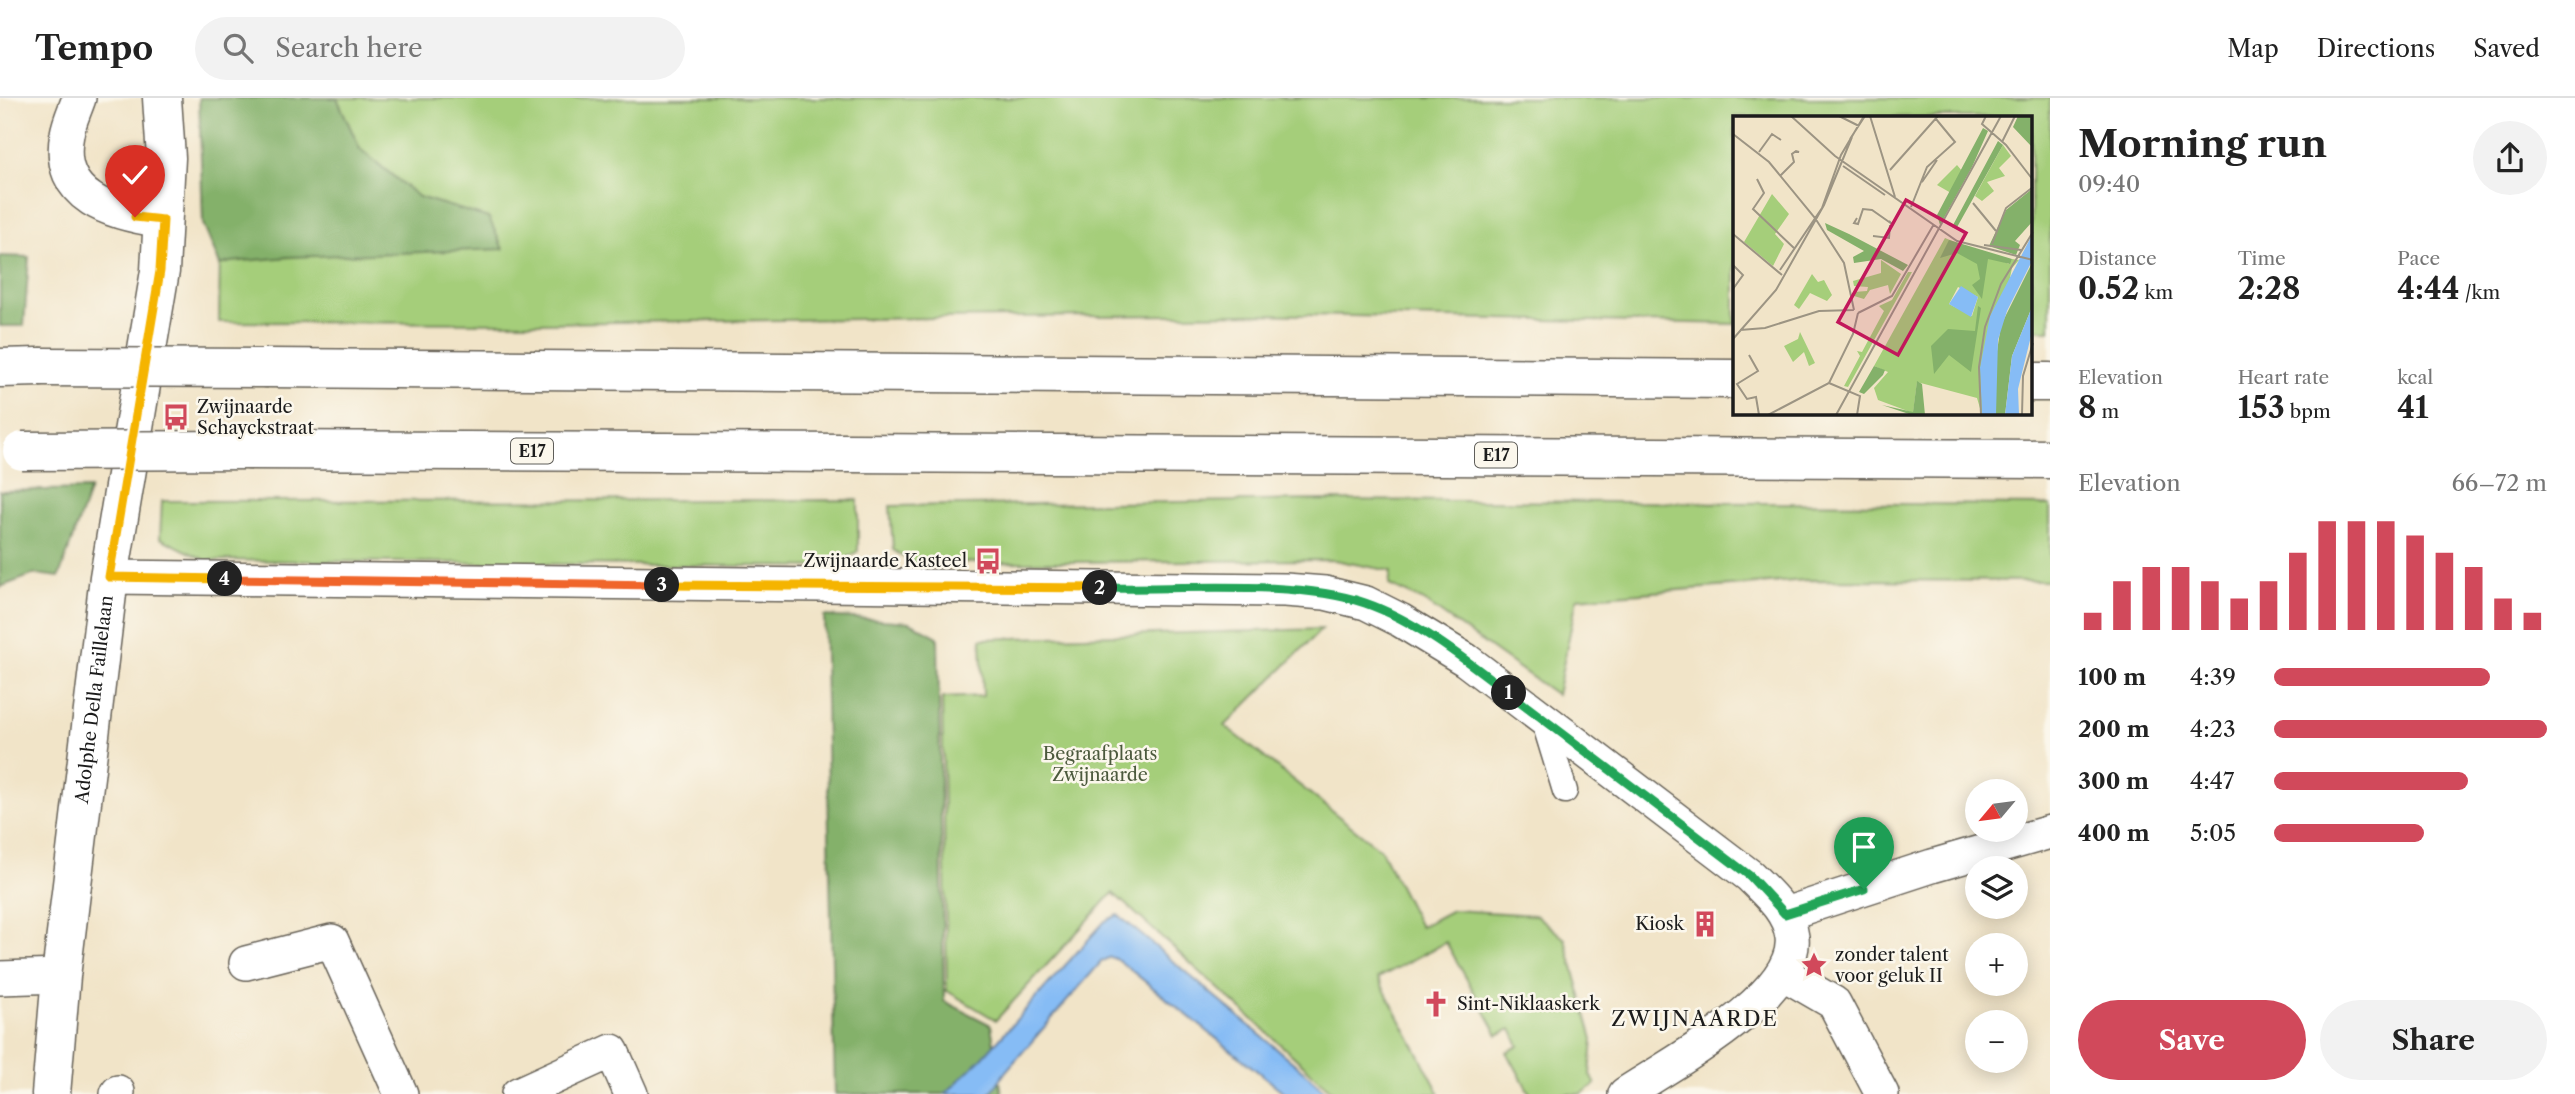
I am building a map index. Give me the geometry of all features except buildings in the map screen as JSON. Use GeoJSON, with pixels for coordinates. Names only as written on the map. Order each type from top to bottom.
{"type":"FeatureCollection","features":[{"type":"Feature","properties":{"kind":"main road","name":"Adolphe Della Faillelaan"},"geometry":{"type":"LineString","coordinates":[[51,1094],[61,976],[109,577],[160,271],[166,158],[162,98]]}},
{"type":"Feature","properties":{"kind":"main road"},"geometry":{"type":"LineString","coordinates":[[0,368],[1733,379]]}},
{"type":"Feature","properties":{"kind":"main road"},"geometry":{"type":"LineString","coordinates":[[2032,382],[2050,382]]}},
{"type":"Feature","properties":{"kind":"main road","name":"E17"},"geometry":{"type":"LineString","coordinates":[[11,451],[812,451],[2050,458]]}},
{"type":"Feature","properties":{"kind":"street"},"geometry":{"type":"LineString","coordinates":[[79,98],[66,134],[66,161],[79,192],[115,213],[163,220]]}},
{"type":"Feature","properties":{"kind":"street"},"geometry":{"type":"LineString","coordinates":[[109,577],[1285,590],[1325,593],[1366,603],[1466,660],[1750,876],[1776,917],[1792,936],[1791,956],[1774,969],[1749,1012],[1655,1062],[1625,1094]]}},
{"type":"Feature","properties":{"kind":"street"},"geometry":{"type":"LineString","coordinates":[[1543,719],[1565,791]]}},
{"type":"Feature","properties":{"kind":"street"},"geometry":{"type":"LineString","coordinates":[[1776,917],[1932,866],[2050,832]]}},
{"type":"Feature","properties":{"kind":"street"},"geometry":{"type":"LineString","coordinates":[[246,963],[332,941],[401,1094]]}},
{"type":"Feature","properties":{"kind":"street"},"geometry":{"type":"LineString","coordinates":[[1774,969],[1834,1003],[1882,1094]]}},
{"type":"Feature","properties":{"kind":"street"},"geometry":{"type":"LineString","coordinates":[[0,978],[61,976]]}},
{"type":"Feature","properties":{"kind":"street"},"geometry":{"type":"LineString","coordinates":[[518,1094],[612,1051],[631,1094]]}},
{"type":"Feature","properties":{"kind":"green space"},"geometry":{"type":"Polygon","coordinates":[[[199,98],[337,98],[360,149],[419,197],[489,218],[503,249],[290,257],[220,265],[203,224],[199,98]]]}},
{"type":"Feature","properties":{"kind":"green space"},"geometry":{"type":"Polygon","coordinates":[[[222,98],[2050,98],[2050,330],[2032,330],[2032,116],[1733,116],[1733,324],[1254,314],[538,323],[219,322],[222,98]]]}},
{"type":"Feature","properties":{"kind":"green space"},"geometry":{"type":"Polygon","coordinates":[[[0,256],[29,257],[24,326],[0,326],[0,256]]]}},
{"type":"Feature","properties":{"kind":"green space"},"geometry":{"type":"Polygon","coordinates":[[[90,489],[59,577],[35,574],[0,587],[0,491],[90,489]]]}},
{"type":"Feature","properties":{"kind":"green space"},"geometry":{"type":"Polygon","coordinates":[[[858,500],[858,551],[833,567],[205,560],[160,538],[162,501],[858,500]]]}},
{"type":"Feature","properties":{"kind":"green space"},"geometry":{"type":"Polygon","coordinates":[[[1321,500],[2050,505],[2050,581],[1807,580],[1577,598],[1557,695],[1424,601],[1389,585],[1391,571],[1334,560],[913,563],[893,550],[890,506],[1321,500]]]}},
{"type":"Feature","properties":{"kind":"green space"},"geometry":{"type":"Polygon","coordinates":[[[824,616],[910,622],[938,637],[944,1001],[991,1025],[1002,1094],[835,1094],[824,616]]]}},
{"type":"Feature","properties":{"kind":"green space","name":"Begraafplaats Zwijnaarde"},"geometry":{"type":"Polygon","coordinates":[[[1322,629],[1225,726],[1381,850],[1420,927],[1452,910],[1536,915],[1565,939],[1593,1039],[1590,1075],[1596,1084],[1581,1094],[1530,1094],[1507,1052],[1519,1046],[1511,1029],[1498,1035],[1446,942],[1378,978],[1440,1094],[1335,1094],[1113,893],[996,1020],[947,991],[942,698],[983,696],[981,639],[1322,629]]]}},
{"type":"Feature","properties":{"kind":"water"},"geometry":{"type":"Polygon","coordinates":[[[1118,915],[1309,1076],[1325,1094],[1286,1094],[1118,960],[1110,957],[1102,961],[1006,1071],[990,1094],[945,1094],[982,1058],[1105,921],[1118,915]]]}},
{"type":"Feature","properties":{"kind":"place","name":"Zwijnaarde Schayckstraat"},"geometry":{"type":"Point","coordinates":[176,417]}},
{"type":"Feature","properties":{"kind":"place","name":"Zwijnaarde Kasteel"},"geometry":{"type":"Point","coordinates":[988,561]}},
{"type":"Feature","properties":{"kind":"place","name":"Kiosk"},"geometry":{"type":"Point","coordinates":[1705,924]}},
{"type":"Feature","properties":{"kind":"place","name":"zonder talent voor geluk II"},"geometry":{"type":"Point","coordinates":[1814,965]}},
{"type":"Feature","properties":{"kind":"place","name":"Sint-Niklaaskerk"},"geometry":{"type":"Point","coordinates":[1436,1004]}},
{"type":"Feature","properties":{"kind":"district","name":"ZWIJNAARDE"},"geometry":{"type":"Point","coordinates":[1695,1018]}},
{"type":"Feature","properties":{"kind":"route"},"geometry":{"type":"LineString","coordinates":[[135,217],[163,220],[160,271],[109,577],[1066,587],[1325,593],[1366,603],[1466,660],[1750,876],[1785,914],[1864,889]]}}]}
